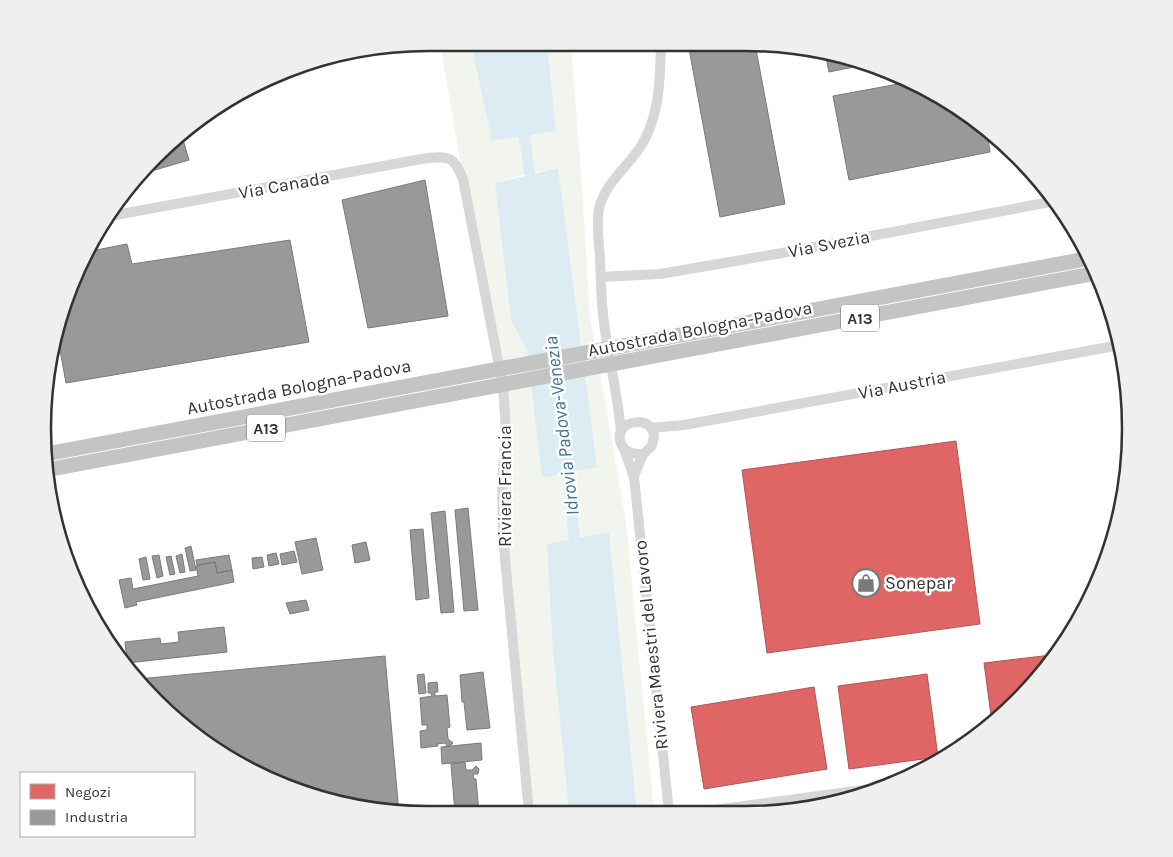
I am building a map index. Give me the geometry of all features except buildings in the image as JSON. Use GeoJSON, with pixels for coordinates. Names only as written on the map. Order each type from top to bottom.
{"type":"FeatureCollection","features":[{"type":"Feature","properties":{"kind":"highway","name":"Autostrada Bologna-Padova"},"geometry":{"type":"LineString","coordinates":[[52,453],[1082,260]]}},
{"type":"Feature","properties":{"kind":"highway","name":"Autostrada Bologna-Padova"},"geometry":{"type":"LineString","coordinates":[[53,469],[1089,274]]}},
{"type":"Feature","properties":{"kind":"street","name":"Riviera Maestri del Lavoro"},"geometry":{"type":"LineString","coordinates":[[660,51],[657,103],[650,131],[639,149],[610,184],[599,209],[598,227],[604,322],[618,401],[620,438],[634,477],[668,806]]}},
{"type":"Feature","properties":{"kind":"street","name":"Via Canada"},"geometry":{"type":"LineString","coordinates":[[118,215],[427,158],[444,157],[456,164]]}},
{"type":"Feature","properties":{"kind":"street","name":"Riviera Francia"},"geometry":{"type":"LineString","coordinates":[[456,164],[464,179],[503,387],[506,431],[502,482],[503,537],[528,806]]}},
{"type":"Feature","properties":{"kind":"street","name":"Via Svezia"},"geometry":{"type":"LineString","coordinates":[[601,277],[669,272],[782,253],[1047,203]]}},
{"type":"Feature","properties":{"kind":"street","name":"Via Austria"},"geometry":{"type":"LineString","coordinates":[[651,428],[684,425],[1113,345]]}},
{"type":"Feature","properties":{"kind":"street","name":"Riviera Maestri del Lavoro"},"geometry":{"type":"LineString","coordinates":[[618,401],[625,412],[635,421],[641,421],[651,428]]}},
{"type":"Feature","properties":{"kind":"street"},"geometry":{"type":"LineString","coordinates":[[621,432],[626,425],[635,421]]}},
{"type":"Feature","properties":{"kind":"street","name":"Via Austria"},"geometry":{"type":"LineString","coordinates":[[653,442],[667,432],[684,425]]}},
{"type":"Feature","properties":{"kind":"street"},"geometry":{"type":"LineString","coordinates":[[651,428],[654,435],[653,442]]}},
{"type":"Feature","properties":{"kind":"street","name":"Riviera Maestri del Lavoro"},"geometry":{"type":"LineString","coordinates":[[634,477],[643,454],[651,447],[653,442]]}},
{"type":"Feature","properties":{"kind":"street"},"geometry":{"type":"LineString","coordinates":[[624,449],[633,454],[643,454]]}},
{"type":"Feature","properties":{"kind":"street"},"geometry":{"type":"LineString","coordinates":[[744,806],[843,793]]}},
{"type":"Feature","properties":{"kind":"shaded area"},"geometry":{"type":"Polygon","coordinates":[[[441,51],[473,51],[493,141],[556,131],[548,51],[572,51],[590,317],[626,522],[653,806],[636,806],[609,532],[553,652],[568,806],[529,806],[503,537],[506,431],[495,339],[459,154],[441,51]],[[558,169],[530,173],[495,183],[527,350],[542,478],[576,314],[558,169]]]}},
{"type":"Feature","properties":{"kind":"water"},"geometry":{"type":"Polygon","coordinates":[[[473,51],[548,51],[556,131],[492,141],[473,51]]]}},
{"type":"Feature","properties":{"kind":"water"},"geometry":{"type":"Polygon","coordinates":[[[558,168],[597,467],[542,478],[527,350],[511,320],[495,183],[558,168]]]}},
{"type":"Feature","properties":{"kind":"water"},"geometry":{"type":"Polygon","coordinates":[[[609,532],[636,806],[568,806],[553,652],[547,544],[609,532]]]}},
{"type":"Feature","properties":{"kind":"waterway","name":"Idrovia Padova-Venezia"},"geometry":{"type":"LineString","coordinates":[[522,121],[532,189]]}},
{"type":"Feature","properties":{"kind":"waterway","name":"Idrovia Padova-Venezia"},"geometry":{"type":"LineString","coordinates":[[566,458],[576,554]]}},
{"type":"Feature","properties":{"kind":"place","name":"Sonepar"},"geometry":{"type":"Point","coordinates":[866,583]}}]}
